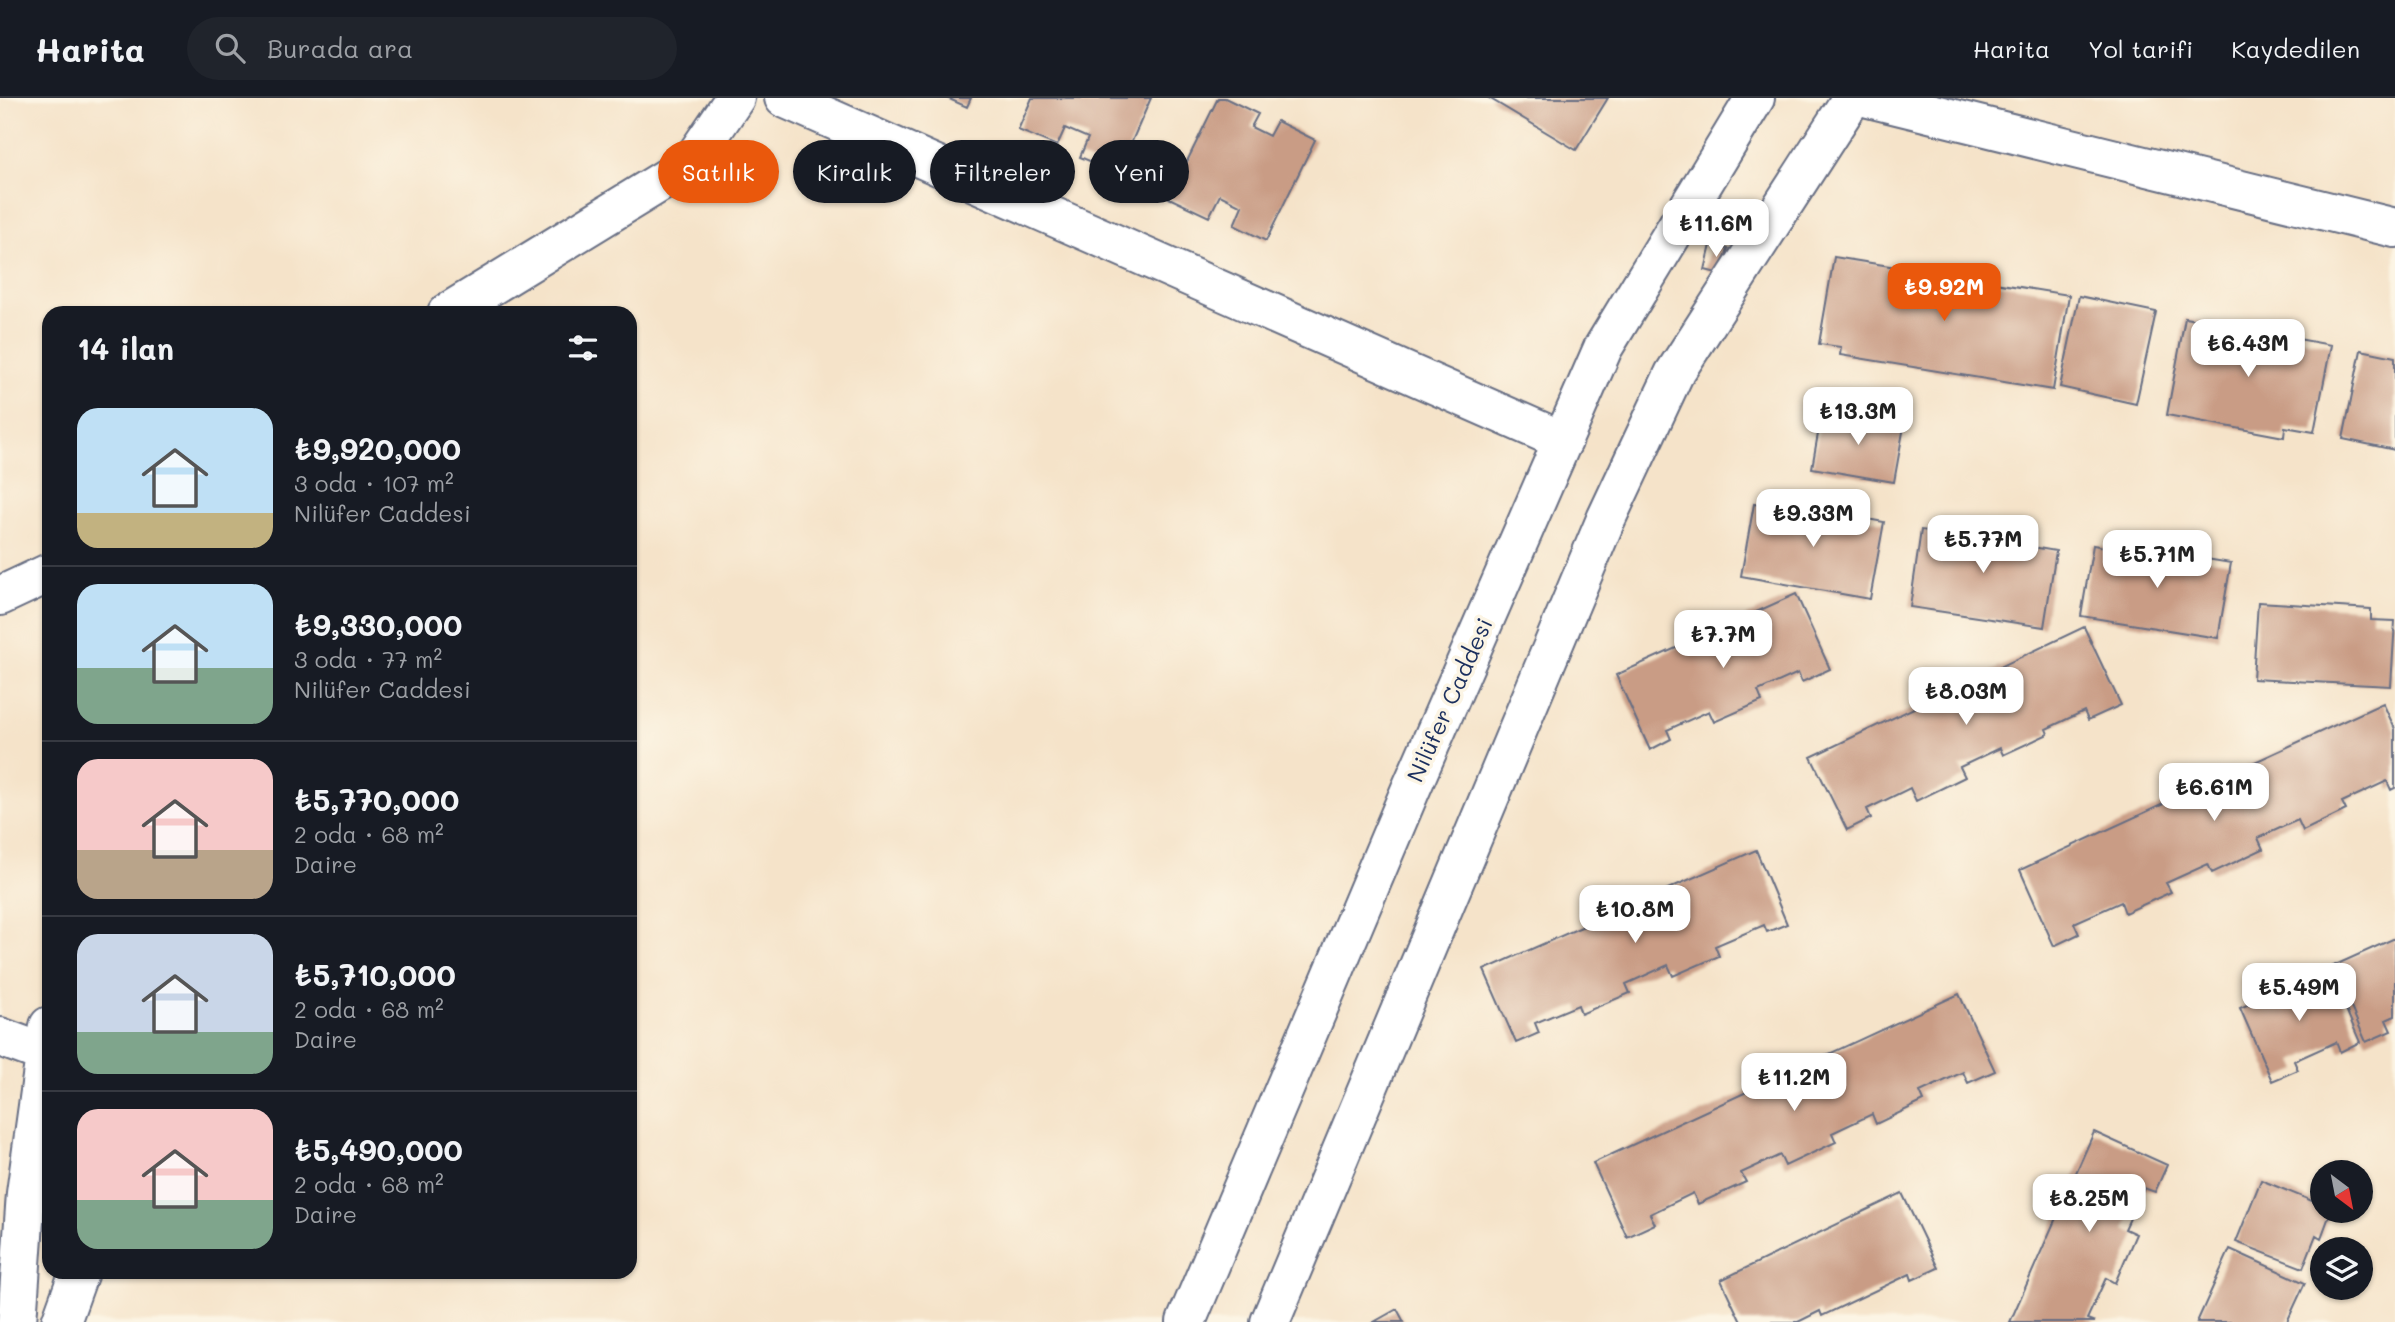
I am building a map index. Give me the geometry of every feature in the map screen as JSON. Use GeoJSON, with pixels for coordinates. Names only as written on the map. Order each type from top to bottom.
{"type":"FeatureCollection","features":[{"type":"Feature","properties":{"kind":"street"},"geometry":{"type":"LineString","coordinates":[[458,306],[691,164],[735,98]]}},
{"type":"Feature","properties":{"kind":"street"},"geometry":{"type":"LineString","coordinates":[[784,98],[1563,441]]}},
{"type":"Feature","properties":{"kind":"street","name":"Nilüfer Caddesi"},"geometry":{"type":"LineString","coordinates":[[1186,1322],[1409,791],[1603,348],[1755,98]]}},
{"type":"Feature","properties":{"kind":"street"},"geometry":{"type":"LineString","coordinates":[[1270,1322],[1606,519],[1674,374],[1852,98]]}},
{"type":"Feature","properties":{"kind":"street"},"geometry":{"type":"LineString","coordinates":[[1869,98],[2395,228]]}},
{"type":"Feature","properties":{"kind":"street"},"geometry":{"type":"LineString","coordinates":[[0,596],[42,576]]}},
{"type":"Feature","properties":{"kind":"street"},"geometry":{"type":"LineString","coordinates":[[0,1037],[42,1043]]}},
{"type":"Feature","properties":{"kind":"street"},"geometry":{"type":"LineString","coordinates":[[17,1322],[26,1194],[42,1085]]}},
{"type":"Feature","properties":{"kind":"street"},"geometry":{"type":"LineString","coordinates":[[61,1322],[76,1279]]}},
{"type":"Feature","properties":{"kind":"building"},"geometry":{"type":"Polygon","coordinates":[[[947,98],[971,98],[967,107],[947,98]]]}},
{"type":"Feature","properties":{"kind":"building"},"geometry":{"type":"Polygon","coordinates":[[[1032,98],[1151,98],[1133,140],[1089,140],[1089,161],[1080,157],[1088,138],[1065,128],[1060,140],[1042,140],[1018,130],[1032,98]]]}},
{"type":"Feature","properties":{"kind":"building"},"geometry":{"type":"Polygon","coordinates":[[[1218,98],[1225,98],[1258,114],[1251,127],[1269,136],[1277,121],[1315,140],[1266,241],[1234,225],[1242,206],[1220,195],[1209,217],[1180,203],[1189,203],[1189,157],[1218,98]]]}},
{"type":"Feature","properties":{"kind":"building"},"geometry":{"type":"Polygon","coordinates":[[[1489,98],[1608,98],[1576,150],[1489,98]]]}},
{"type":"Feature","properties":{"kind":"building"},"geometry":{"type":"Polygon","coordinates":[[[1711,245],[1728,249],[1721,274],[1705,270],[1711,245]]]}},
{"type":"Feature","properties":{"kind":"building"},"geometry":{"type":"Polygon","coordinates":[[[1834,257],[2069,295],[2053,390],[1840,355],[1841,347],[1819,344],[1834,257]]]}},
{"type":"Feature","properties":{"kind":"building"},"geometry":{"type":"Polygon","coordinates":[[[2079,296],[2156,312],[2136,404],[2060,387],[2079,296]]]}},
{"type":"Feature","properties":{"kind":"building"},"geometry":{"type":"Polygon","coordinates":[[[2185,318],[2331,345],[2314,432],[2285,427],[2284,437],[2167,415],[2185,318]]]}},
{"type":"Feature","properties":{"kind":"building"},"geometry":{"type":"Polygon","coordinates":[[[2361,350],[2395,357],[2395,450],[2343,439],[2361,350]]]}},
{"type":"Feature","properties":{"kind":"building"},"geometry":{"type":"Polygon","coordinates":[[[1822,411],[1904,426],[1894,482],[1812,468],[1822,411]]]}},
{"type":"Feature","properties":{"kind":"building"},"geometry":{"type":"Polygon","coordinates":[[[1773,502],[1884,522],[1870,599],[1741,576],[1754,504],[1773,507],[1773,502]]]}},
{"type":"Feature","properties":{"kind":"building"},"geometry":{"type":"Polygon","coordinates":[[[1953,524],[2034,536],[2032,547],[2056,551],[2044,627],[1910,607],[1921,530],[1952,534],[1953,524]]]}},
{"type":"Feature","properties":{"kind":"building"},"geometry":{"type":"Polygon","coordinates":[[[2093,545],[2139,553],[2139,548],[2231,563],[2218,638],[2081,616],[2093,545]]]}},
{"type":"Feature","properties":{"kind":"building"},"geometry":{"type":"Polygon","coordinates":[[[1796,594],[1830,669],[1802,682],[1798,673],[1758,691],[1762,701],[1714,722],[1709,711],[1667,730],[1671,739],[1650,750],[1616,675],[1796,594]]]}},
{"type":"Feature","properties":{"kind":"building"},"geometry":{"type":"Polygon","coordinates":[[[2258,602],[2371,609],[2371,620],[2395,621],[2391,686],[2253,679],[2258,602]]]}},
{"type":"Feature","properties":{"kind":"building"},"geometry":{"type":"Polygon","coordinates":[[[2084,627],[2121,705],[2088,720],[2084,711],[2046,729],[2048,734],[2003,755],[2000,748],[1960,767],[1965,777],[1916,801],[1910,788],[1867,809],[1871,818],[1847,830],[1811,757],[2084,627]]]}},
{"type":"Feature","properties":{"kind":"building"},"geometry":{"type":"Polygon","coordinates":[[[2383,703],[2395,729],[2395,788],[2391,790],[2387,781],[2342,802],[2346,810],[2303,831],[2298,820],[2258,838],[2263,849],[2212,873],[2208,864],[2166,883],[2171,892],[2125,913],[2121,902],[2074,923],[2079,934],[2054,946],[2020,870],[2383,703]]]}},
{"type":"Feature","properties":{"kind":"building"},"geometry":{"type":"Polygon","coordinates":[[[1756,850],[1787,924],[1767,932],[1764,925],[1715,946],[1719,956],[1673,976],[1668,965],[1626,984],[1630,993],[1581,1014],[1578,1005],[1535,1023],[1539,1033],[1516,1043],[1484,970],[1756,850]]]}},
{"type":"Feature","properties":{"kind":"building"},"geometry":{"type":"Polygon","coordinates":[[[2395,938],[2395,1016],[2386,1020],[2391,1031],[2366,1042],[2333,966],[2395,938]]]}},
{"type":"Feature","properties":{"kind":"building"},"geometry":{"type":"Polygon","coordinates":[[[2329,970],[2360,1042],[2340,1052],[2336,1042],[2294,1061],[2298,1070],[2272,1081],[2240,1008],[2329,970]]]}},
{"type":"Feature","properties":{"kind":"building"},"geometry":{"type":"Polygon","coordinates":[[[1959,994],[1995,1071],[1968,1083],[1963,1072],[1920,1092],[1924,1101],[1876,1124],[1872,1114],[1832,1133],[1836,1142],[1785,1166],[1780,1155],[1741,1173],[1746,1182],[1698,1204],[1693,1193],[1650,1214],[1655,1224],[1627,1237],[1593,1163],[1959,994]]]}},
{"type":"Feature","properties":{"kind":"building"},"geometry":{"type":"Polygon","coordinates":[[[2094,1132],[2167,1165],[2155,1192],[2144,1188],[2125,1229],[2136,1234],[2115,1283],[2106,1278],[2087,1319],[2095,1322],[2010,1322],[2094,1132]]]}},
{"type":"Feature","properties":{"kind":"building"},"geometry":{"type":"Polygon","coordinates":[[[2261,1180],[2310,1200],[2310,1223],[2327,1223],[2321,1237],[2310,1237],[2310,1250],[2303,1268],[2236,1242],[2261,1180]]]}},
{"type":"Feature","properties":{"kind":"building"},"geometry":{"type":"Polygon","coordinates":[[[1902,1193],[1938,1268],[1912,1280],[1910,1274],[1822,1316],[1820,1311],[1798,1322],[1741,1322],[1721,1280],[1902,1193]]]}},
{"type":"Feature","properties":{"kind":"building"},"geometry":{"type":"Polygon","coordinates":[[[2230,1249],[2305,1283],[2287,1322],[2197,1322],[2230,1249]]]}},
{"type":"Feature","properties":{"kind":"building"},"geometry":{"type":"Polygon","coordinates":[[[1397,1309],[1404,1322],[1374,1322],[1397,1309]]]}}]}
